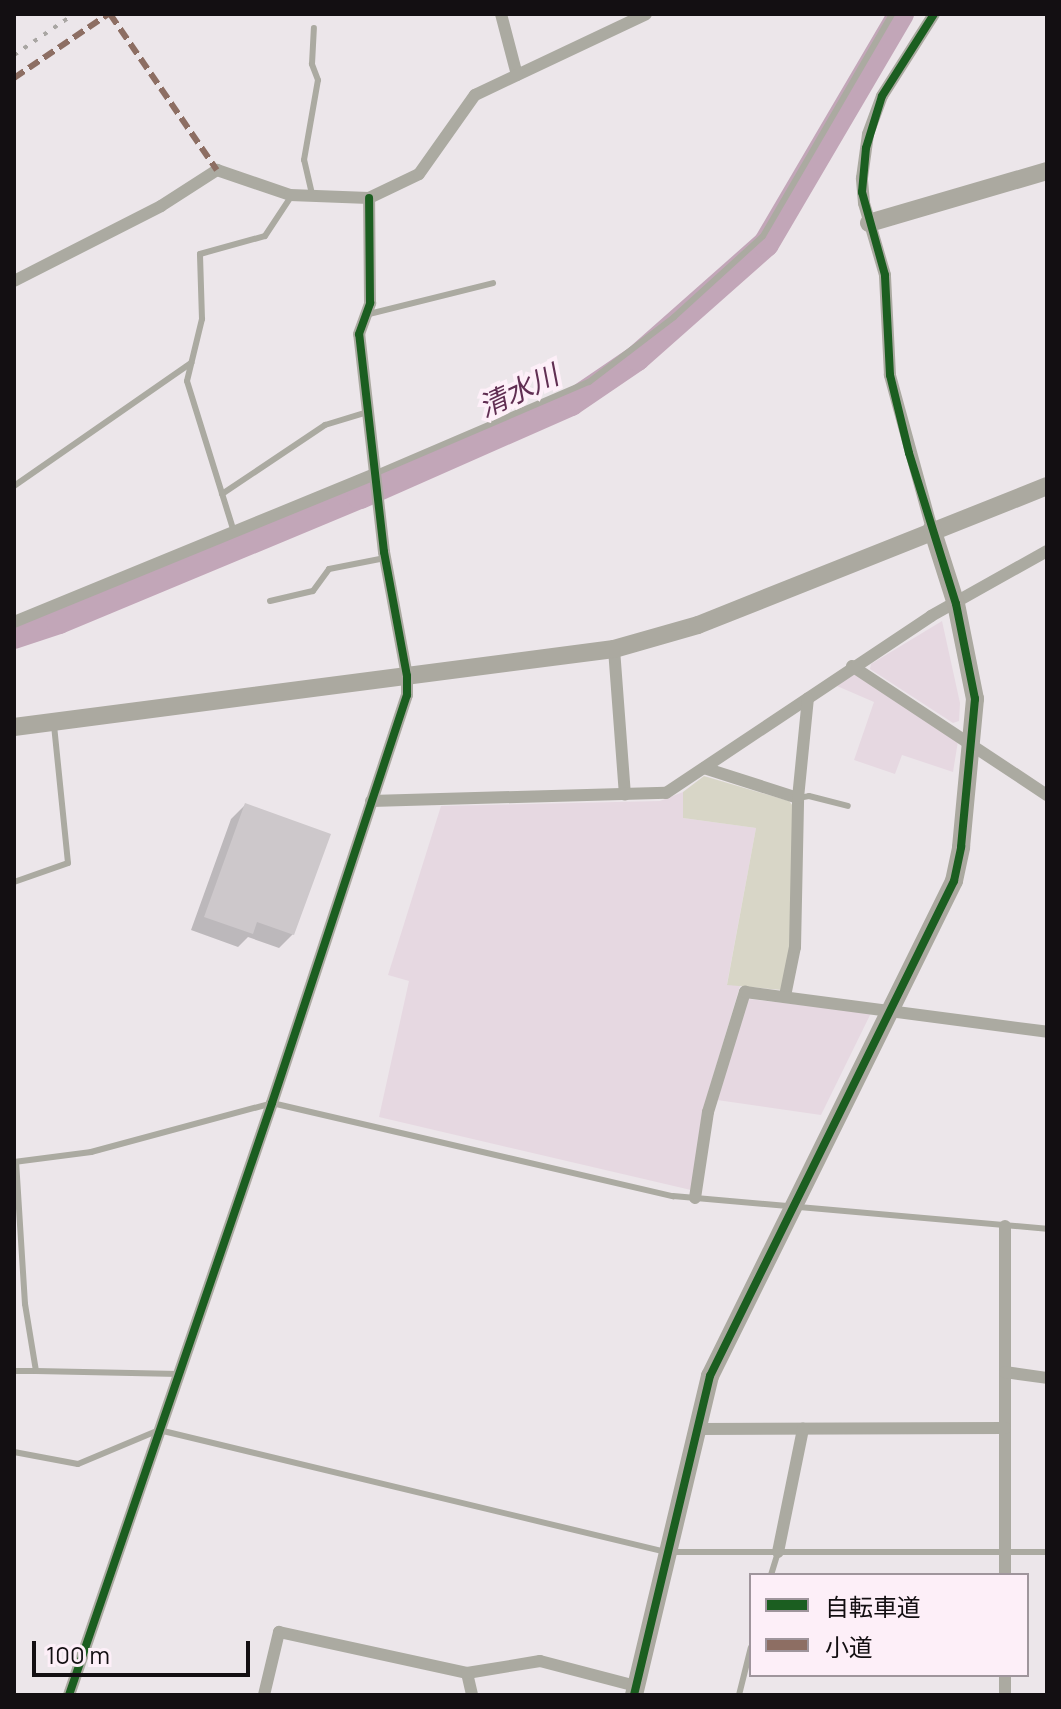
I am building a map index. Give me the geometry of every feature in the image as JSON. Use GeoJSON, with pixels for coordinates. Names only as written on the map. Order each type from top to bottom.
{"type":"FeatureCollection","features":[{"type":"Feature","properties":{"kind":"street"},"geometry":{"type":"LineString","coordinates":[[501,14],[517,75]]}},
{"type":"Feature","properties":{"kind":"street"},"geometry":{"type":"LineString","coordinates":[[14,281],[161,206],[217,170],[292,195],[369,198],[419,174],[475,95],[646,14]]}},
{"type":"Feature","properties":{"kind":"street"},"geometry":{"type":"LineString","coordinates":[[264,1695],[279,1632],[467,1673],[540,1661],[635,1690],[710,1376],[954,881],[961,847],[975,699],[956,604],[890,375],[885,275],[869,223],[862,178],[871,123],[890,79],[934,14]]}},
{"type":"Feature","properties":{"kind":"street"},"geometry":{"type":"LineString","coordinates":[[869,223],[1047,171]]}},
{"type":"Feature","properties":{"kind":"street"},"geometry":{"type":"LineString","coordinates":[[69,1695],[272,1103],[407,695],[407,676],[385,558],[359,334],[370,303],[369,198]]}},
{"type":"Feature","properties":{"kind":"street"},"geometry":{"type":"LineString","coordinates":[[14,622],[374,474]]}},
{"type":"Feature","properties":{"kind":"street"},"geometry":{"type":"LineString","coordinates":[[14,727],[614,649],[698,625],[1047,486]]}},
{"type":"Feature","properties":{"kind":"street"},"geometry":{"type":"LineString","coordinates":[[371,801],[666,793],[852,666],[1047,551]]}},
{"type":"Feature","properties":{"kind":"street"},"geometry":{"type":"LineString","coordinates":[[614,649],[625,795]]}},
{"type":"Feature","properties":{"kind":"street"},"geometry":{"type":"LineString","coordinates":[[852,666],[1047,795]]}},
{"type":"Feature","properties":{"kind":"street"},"geometry":{"type":"LineString","coordinates":[[785,996],[795,947],[798,798],[808,698]]}},
{"type":"Feature","properties":{"kind":"street"},"geometry":{"type":"LineString","coordinates":[[704,768],[798,798]]}},
{"type":"Feature","properties":{"kind":"street"},"geometry":{"type":"LineString","coordinates":[[695,1198],[708,1112],[745,992],[891,1008],[1047,1032]]}},
{"type":"Feature","properties":{"kind":"street"},"geometry":{"type":"LineString","coordinates":[[1005,1226],[1005,1573]]}},
{"type":"Feature","properties":{"kind":"street"},"geometry":{"type":"LineString","coordinates":[[1005,1372],[1047,1378]]}},
{"type":"Feature","properties":{"kind":"street"},"geometry":{"type":"LineString","coordinates":[[697,1429],[1005,1428]]}},
{"type":"Feature","properties":{"kind":"street"},"geometry":{"type":"LineString","coordinates":[[778,1552],[803,1429]]}},
{"type":"Feature","properties":{"kind":"street"},"geometry":{"type":"LineString","coordinates":[[467,1673],[472,1695]]}},
{"type":"Feature","properties":{"kind":"lane"},"geometry":{"type":"LineString","coordinates":[[374,474],[589,382],[674,317],[726,271],[763,236],[892,14]]}},
{"type":"Feature","properties":{"kind":"lane"},"geometry":{"type":"LineString","coordinates":[[312,194],[304,160],[318,80],[312,64],[314,28]]}},
{"type":"Feature","properties":{"kind":"lane"},"geometry":{"type":"LineString","coordinates":[[234,532],[187,381],[202,319],[200,254],[265,236],[292,195]]}},
{"type":"Feature","properties":{"kind":"lane"},"geometry":{"type":"LineString","coordinates":[[365,315],[493,283]]}},
{"type":"Feature","properties":{"kind":"lane"},"geometry":{"type":"LineString","coordinates":[[14,486],[191,363]]}},
{"type":"Feature","properties":{"kind":"lane"},"geometry":{"type":"LineString","coordinates":[[222,494],[325,425],[368,412]]}},
{"type":"Feature","properties":{"kind":"lane"},"geometry":{"type":"LineString","coordinates":[[270,601],[313,591],[329,569],[385,558]]}},
{"type":"Feature","properties":{"kind":"lane"},"geometry":{"type":"LineString","coordinates":[[14,882],[68,863],[54,720]]}},
{"type":"Feature","properties":{"kind":"lane"},"geometry":{"type":"LineString","coordinates":[[798,798],[809,796],[848,806]]}},
{"type":"Feature","properties":{"kind":"lane"},"geometry":{"type":"LineString","coordinates":[[36,1371],[25,1304],[15,1162],[91,1152],[272,1103],[673,1196],[1047,1229]]}},
{"type":"Feature","properties":{"kind":"lane"},"geometry":{"type":"LineString","coordinates":[[14,1371],[179,1374]]}},
{"type":"Feature","properties":{"kind":"lane"},"geometry":{"type":"LineString","coordinates":[[14,1452],[78,1464],[159,1430],[666,1552],[1047,1552]]}},
{"type":"Feature","properties":{"kind":"lane"},"geometry":{"type":"LineString","coordinates":[[772,1573],[778,1552]]}},
{"type":"Feature","properties":{"kind":"lane"},"geometry":{"type":"LineString","coordinates":[[739,1695],[749,1655]]}},
{"type":"Feature","properties":{"kind":"shaded area"},"geometry":{"type":"Polygon","coordinates":[[[942,621],[960,703],[959,721],[953,723],[870,669],[871,664],[942,621]]]}},
{"type":"Feature","properties":{"kind":"shaded area"},"geometry":{"type":"Polygon","coordinates":[[[852,674],[859,675],[958,741],[953,772],[902,755],[895,774],[854,760],[874,702],[837,686],[852,674]]]}},
{"type":"Feature","properties":{"kind":"shaded area"},"geometry":{"type":"Polygon","coordinates":[[[704,776],[789,801],[793,806],[791,943],[782,990],[727,985],[756,828],[683,818],[683,792],[704,776]]]}},
{"type":"Feature","properties":{"kind":"shaded area"},"geometry":{"type":"Polygon","coordinates":[[[683,792],[683,818],[756,828],[727,984],[740,986],[703,1110],[691,1190],[379,1117],[409,981],[388,975],[441,806],[660,801],[683,792]]]}},
{"type":"Feature","properties":{"kind":"shaded area"},"geometry":{"type":"Polygon","coordinates":[[[748,999],[871,1013],[821,1115],[717,1100],[748,999]]]}},
{"type":"Feature","properties":{"kind":"building"},"geometry":{"type":"Polygon","coordinates":[[[245,803],[331,834],[294,935],[257,922],[253,934],[204,917],[245,803]]]}},
{"type":"Feature","properties":{"kind":"waterway","name":"清水川"},"geometry":{"type":"LineString","coordinates":[[14,636],[59,621],[360,496],[571,403],[637,358],[766,244],[901,14]]}},
{"type":"Feature","properties":{"kind":"railway"},"geometry":{"type":"LineString","coordinates":[[14,55],[74,14]]}},
{"type":"Feature","properties":{"kind":"marked path"},"geometry":{"type":"LineString","coordinates":[[14,78],[108,14]]}},
{"type":"Feature","properties":{"kind":"marked path"},"geometry":{"type":"LineString","coordinates":[[110,14],[217,170]]}},
{"type":"Feature","properties":{"kind":"cycle path"},"geometry":{"type":"LineString","coordinates":[[634,1695],[710,1376],[954,881],[961,847],[975,699],[956,604],[909,453],[890,375],[885,275],[862,192],[866,148],[882,96],[934,14]]}},
{"type":"Feature","properties":{"kind":"cycle path"},"geometry":{"type":"LineString","coordinates":[[69,1695],[272,1103],[407,695],[407,676],[384,552],[359,334],[370,303],[369,198]]}}]}
